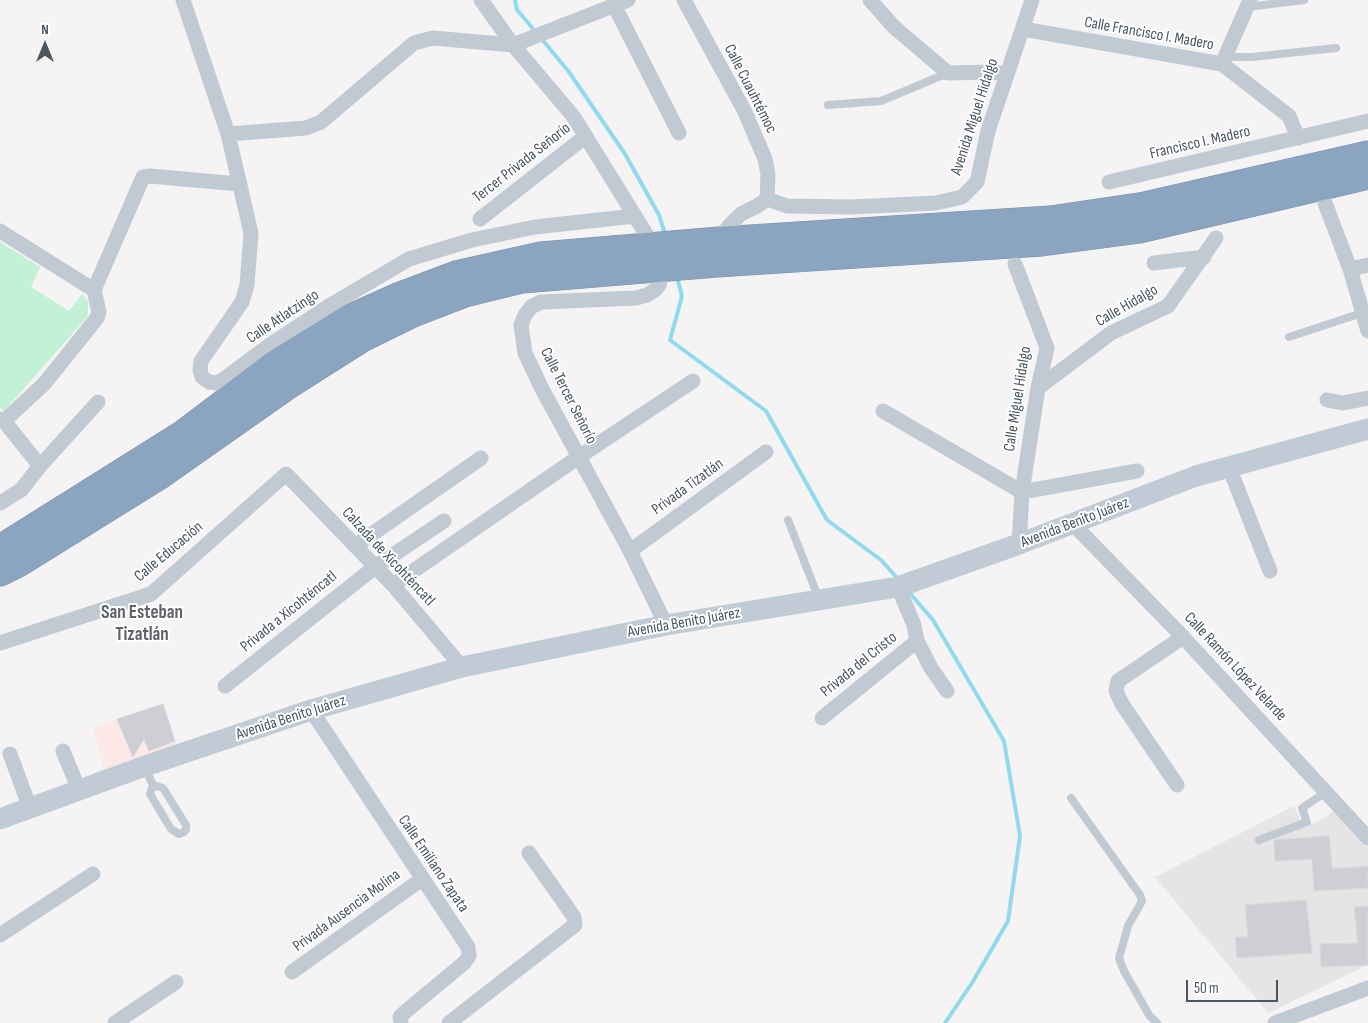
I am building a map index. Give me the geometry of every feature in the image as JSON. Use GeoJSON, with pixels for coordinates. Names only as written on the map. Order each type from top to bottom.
{"type":"FeatureCollection","features":[{"type":"Feature","properties":{"kind":"highway"},"geometry":{"type":"LineString","coordinates":[[0,549],[182,435],[276,364],[351,318],[400,296],[456,275],[532,258],[720,241],[1050,220],[1144,206],[1368,154]]}},
{"type":"Feature","properties":{"kind":"highway"},"geometry":{"type":"LineString","coordinates":[[0,572],[20,562],[160,475],[291,383],[362,338],[413,313],[465,293],[522,279],[717,263],[1033,242],[1140,229],[1368,175]]}},
{"type":"Feature","properties":{"kind":"main road","name":"Avenida Benito Juárez"},"geometry":{"type":"LineString","coordinates":[[0,819],[79,790],[149,775],[311,710],[462,667],[666,625],[898,587],[1019,544],[1196,476],[1368,429]]}},
{"type":"Feature","properties":{"kind":"street"},"geometry":{"type":"LineString","coordinates":[[481,0],[513,45],[573,116],[646,234]]}},
{"type":"Feature","properties":{"kind":"street","name":"Calle Cuauhtémoc"},"geometry":{"type":"LineString","coordinates":[[684,0],[746,112],[765,159],[768,174],[767,199]]}},
{"type":"Feature","properties":{"kind":"street"},"geometry":{"type":"LineString","coordinates":[[870,0],[894,26],[948,73],[990,72],[1007,74]]}},
{"type":"Feature","properties":{"kind":"street","name":"Avenida Miguel Hidalgo"},"geometry":{"type":"LineString","coordinates":[[767,199],[787,206],[851,207],[936,203],[962,197],[977,182],[988,131],[1032,0]]}},
{"type":"Feature","properties":{"kind":"street","name":"Calle Atlatzingo"},"geometry":{"type":"LineString","coordinates":[[187,2],[228,134],[251,232],[247,285],[242,302],[201,360],[200,370],[202,377],[209,382],[217,383],[224,380],[271,344],[329,306],[409,259],[472,240],[535,226],[635,216]]}},
{"type":"Feature","properties":{"kind":"street"},"geometry":{"type":"LineString","coordinates":[[228,134],[306,128],[321,122],[414,43],[433,38],[513,45],[621,2],[679,133]]}},
{"type":"Feature","properties":{"kind":"street"},"geometry":{"type":"LineString","coordinates":[[1223,61],[1249,4]]}},
{"type":"Feature","properties":{"kind":"street","name":"Calle Francisco I. Madero"},"geometry":{"type":"LineString","coordinates":[[1023,29],[1223,61],[1289,116],[1298,138]]}},
{"type":"Feature","properties":{"kind":"street","name":"Francisco I. Madero"},"geometry":{"type":"LineString","coordinates":[[1109,182],[1368,122]]}},
{"type":"Feature","properties":{"kind":"street","name":"Tercer Privada Señorío"},"geometry":{"type":"LineString","coordinates":[[480,219],[586,136]]}},
{"type":"Feature","properties":{"kind":"street"},"geometry":{"type":"LineString","coordinates":[[40,466],[2,420],[44,384],[97,318],[99,312],[94,290],[143,177],[150,176],[239,184]]}},
{"type":"Feature","properties":{"kind":"street"},"geometry":{"type":"LineString","coordinates":[[720,241],[729,226],[741,214],[767,199]]}},
{"type":"Feature","properties":{"kind":"street"},"geometry":{"type":"LineString","coordinates":[[1325,203],[1365,313],[1368,331]]}},
{"type":"Feature","properties":{"kind":"street"},"geometry":{"type":"LineString","coordinates":[[0,231],[94,290]]}},
{"type":"Feature","properties":{"kind":"street","name":"Calle Hidalgo"},"geometry":{"type":"LineString","coordinates":[[1038,388],[1110,333],[1168,306],[1216,238]]}},
{"type":"Feature","properties":{"kind":"street"},"geometry":{"type":"LineString","coordinates":[[1154,263],[1204,257]]}},
{"type":"Feature","properties":{"kind":"street","name":"Calle Miguel Hidalgo"},"geometry":{"type":"LineString","coordinates":[[1015,264],[1047,348],[1038,388],[1022,492],[1019,544]]}},
{"type":"Feature","properties":{"kind":"street"},"geometry":{"type":"LineString","coordinates":[[1350,269],[1368,265]]}},
{"type":"Feature","properties":{"kind":"street","name":"Calle Tercer Señorío"},"geometry":{"type":"LineString","coordinates":[[661,276],[655,290],[647,295],[636,298],[541,302],[531,307],[521,325],[526,353],[542,389],[630,551],[666,625]]}},
{"type":"Feature","properties":{"kind":"street"},"geometry":{"type":"LineString","coordinates":[[393,585],[692,381]]}},
{"type":"Feature","properties":{"kind":"street"},"geometry":{"type":"LineString","coordinates":[[1327,400],[1343,403],[1368,398]]}},
{"type":"Feature","properties":{"kind":"street"},"geometry":{"type":"LineString","coordinates":[[0,503],[22,490],[40,466],[98,402]]}},
{"type":"Feature","properties":{"kind":"street"},"geometry":{"type":"LineString","coordinates":[[883,411],[1022,492],[1137,471]]}},
{"type":"Feature","properties":{"kind":"street","name":"Privada Tizatlán"},"geometry":{"type":"LineString","coordinates":[[630,551],[766,452]]}},
{"type":"Feature","properties":{"kind":"street"},"geometry":{"type":"LineString","coordinates":[[355,546],[481,458]]}},
{"type":"Feature","properties":{"kind":"street"},"geometry":{"type":"LineString","coordinates":[[1229,467],[1270,571]]}},
{"type":"Feature","properties":{"kind":"street","name":"Calzada de Xicohténcatl"},"geometry":{"type":"LineString","coordinates":[[286,474],[393,585],[462,667]]}},
{"type":"Feature","properties":{"kind":"street","name":"Calle Educación"},"geometry":{"type":"LineString","coordinates":[[0,643],[151,594],[286,474]]}},
{"type":"Feature","properties":{"kind":"street","name":"Privada a Xicohténcatl"},"geometry":{"type":"LineString","coordinates":[[225,686],[375,566],[444,521]]}},
{"type":"Feature","properties":{"kind":"street","name":"Calle Ramón López Velarde"},"geometry":{"type":"LineString","coordinates":[[1072,523],[1183,637],[1368,838]]}},
{"type":"Feature","properties":{"kind":"street","name":"Privada del Cristo"},"geometry":{"type":"LineString","coordinates":[[898,587],[914,625],[917,641],[931,668],[947,691]]}},
{"type":"Feature","properties":{"kind":"street"},"geometry":{"type":"LineString","coordinates":[[1177,785],[1122,704],[1116,691],[1118,681],[1183,637]]}},
{"type":"Feature","properties":{"kind":"street","name":"Privada del Cristo"},"geometry":{"type":"LineString","coordinates":[[822,718],[917,641]]}},
{"type":"Feature","properties":{"kind":"street","name":"Calle Emiliano Zapata"},"geometry":{"type":"LineString","coordinates":[[311,710],[468,947],[469,956],[464,963],[405,1012],[400,1017],[401,1023]]}},
{"type":"Feature","properties":{"kind":"street"},"geometry":{"type":"LineString","coordinates":[[62,751],[79,790]]}},
{"type":"Feature","properties":{"kind":"street"},"geometry":{"type":"LineString","coordinates":[[10,754],[30,808]]}},
{"type":"Feature","properties":{"kind":"street"},"geometry":{"type":"LineString","coordinates":[[449,1023],[575,925],[574,917],[529,853]]}},
{"type":"Feature","properties":{"kind":"street"},"geometry":{"type":"LineString","coordinates":[[0,935],[93,874]]}},
{"type":"Feature","properties":{"kind":"street","name":"Privada Ausencia Molina"},"geometry":{"type":"LineString","coordinates":[[292,972],[422,879]]}},
{"type":"Feature","properties":{"kind":"street"},"geometry":{"type":"LineString","coordinates":[[115,1023],[176,982]]}},
{"type":"Feature","properties":{"kind":"street"},"geometry":{"type":"LineString","coordinates":[[1275,1023],[1368,988]]}},
{"type":"Feature","properties":{"kind":"lane"},"geometry":{"type":"LineString","coordinates":[[1249,4],[1304,0]]}},
{"type":"Feature","properties":{"kind":"lane"},"geometry":{"type":"LineString","coordinates":[[1223,61],[1336,48]]}},
{"type":"Feature","properties":{"kind":"lane"},"geometry":{"type":"LineString","coordinates":[[828,105],[881,101],[948,73]]}},
{"type":"Feature","properties":{"kind":"lane"},"geometry":{"type":"LineString","coordinates":[[1289,337],[1365,313]]}},
{"type":"Feature","properties":{"kind":"lane"},"geometry":{"type":"LineString","coordinates":[[788,520],[818,599]]}},
{"type":"Feature","properties":{"kind":"lane"},"geometry":{"type":"LineString","coordinates":[[149,775],[163,788],[186,825],[184,832],[178,834],[171,829],[150,794],[149,775]]}},
{"type":"Feature","properties":{"kind":"lane"},"geometry":{"type":"LineString","coordinates":[[1259,840],[1307,822],[1302,808],[1326,792]]}},
{"type":"Feature","properties":{"kind":"lane"},"geometry":{"type":"LineString","coordinates":[[1071,798],[1140,895],[1142,901],[1128,926],[1119,958],[1149,1015],[1157,1023]]}},
{"type":"Feature","properties":{"kind":"shaded area"},"geometry":{"type":"Polygon","coordinates":[[[163,704],[179,751],[106,776],[94,728],[163,704]]]}},
{"type":"Feature","properties":{"kind":"shaded area"},"geometry":{"type":"Polygon","coordinates":[[[1294,806],[1302,823],[1314,824],[1334,811],[1368,848],[1368,965],[1268,1013],[1155,877],[1294,806]]]}},
{"type":"Feature","properties":{"kind":"green space"},"geometry":{"type":"Polygon","coordinates":[[[0,242],[40,267],[31,287],[69,311],[82,294],[88,301],[88,316],[4,411],[0,408],[0,242]]]}},
{"type":"Feature","properties":{"kind":"building"},"geometry":{"type":"Polygon","coordinates":[[[163,704],[175,741],[149,751],[144,739],[133,757],[117,719],[163,704]]]}},
{"type":"Feature","properties":{"kind":"building"},"geometry":{"type":"Polygon","coordinates":[[[1329,836],[1332,869],[1368,866],[1368,888],[1314,891],[1312,859],[1275,861],[1274,840],[1329,836]]]}},
{"type":"Feature","properties":{"kind":"building"},"geometry":{"type":"Polygon","coordinates":[[[1306,900],[1312,953],[1237,958],[1235,937],[1248,937],[1245,905],[1306,900]]]}},
{"type":"Feature","properties":{"kind":"building"},"geometry":{"type":"Polygon","coordinates":[[[1368,906],[1368,965],[1321,967],[1320,944],[1358,943],[1354,907],[1368,906]]]}},
{"type":"Feature","properties":{"kind":"waterway"},"geometry":{"type":"LineString","coordinates":[[515,0],[517,10],[535,31]]}},
{"type":"Feature","properties":{"kind":"waterway"},"geometry":{"type":"LineString","coordinates":[[541,38],[569,72],[625,154],[659,215],[666,237]]}},
{"type":"Feature","properties":{"kind":"waterway"},"geometry":{"type":"LineString","coordinates":[[677,277],[682,296],[670,340],[766,411],[827,520],[881,560],[899,580]]}},
{"type":"Feature","properties":{"kind":"waterway"},"geometry":{"type":"LineString","coordinates":[[908,591],[933,620],[1004,741],[1020,836],[1008,921],[972,983],[945,1023]]}},
{"type":"Feature","properties":{"kind":"district","name":"San Esteban Tizatlán"},"geometry":{"type":"Point","coordinates":[142,624]}}]}
